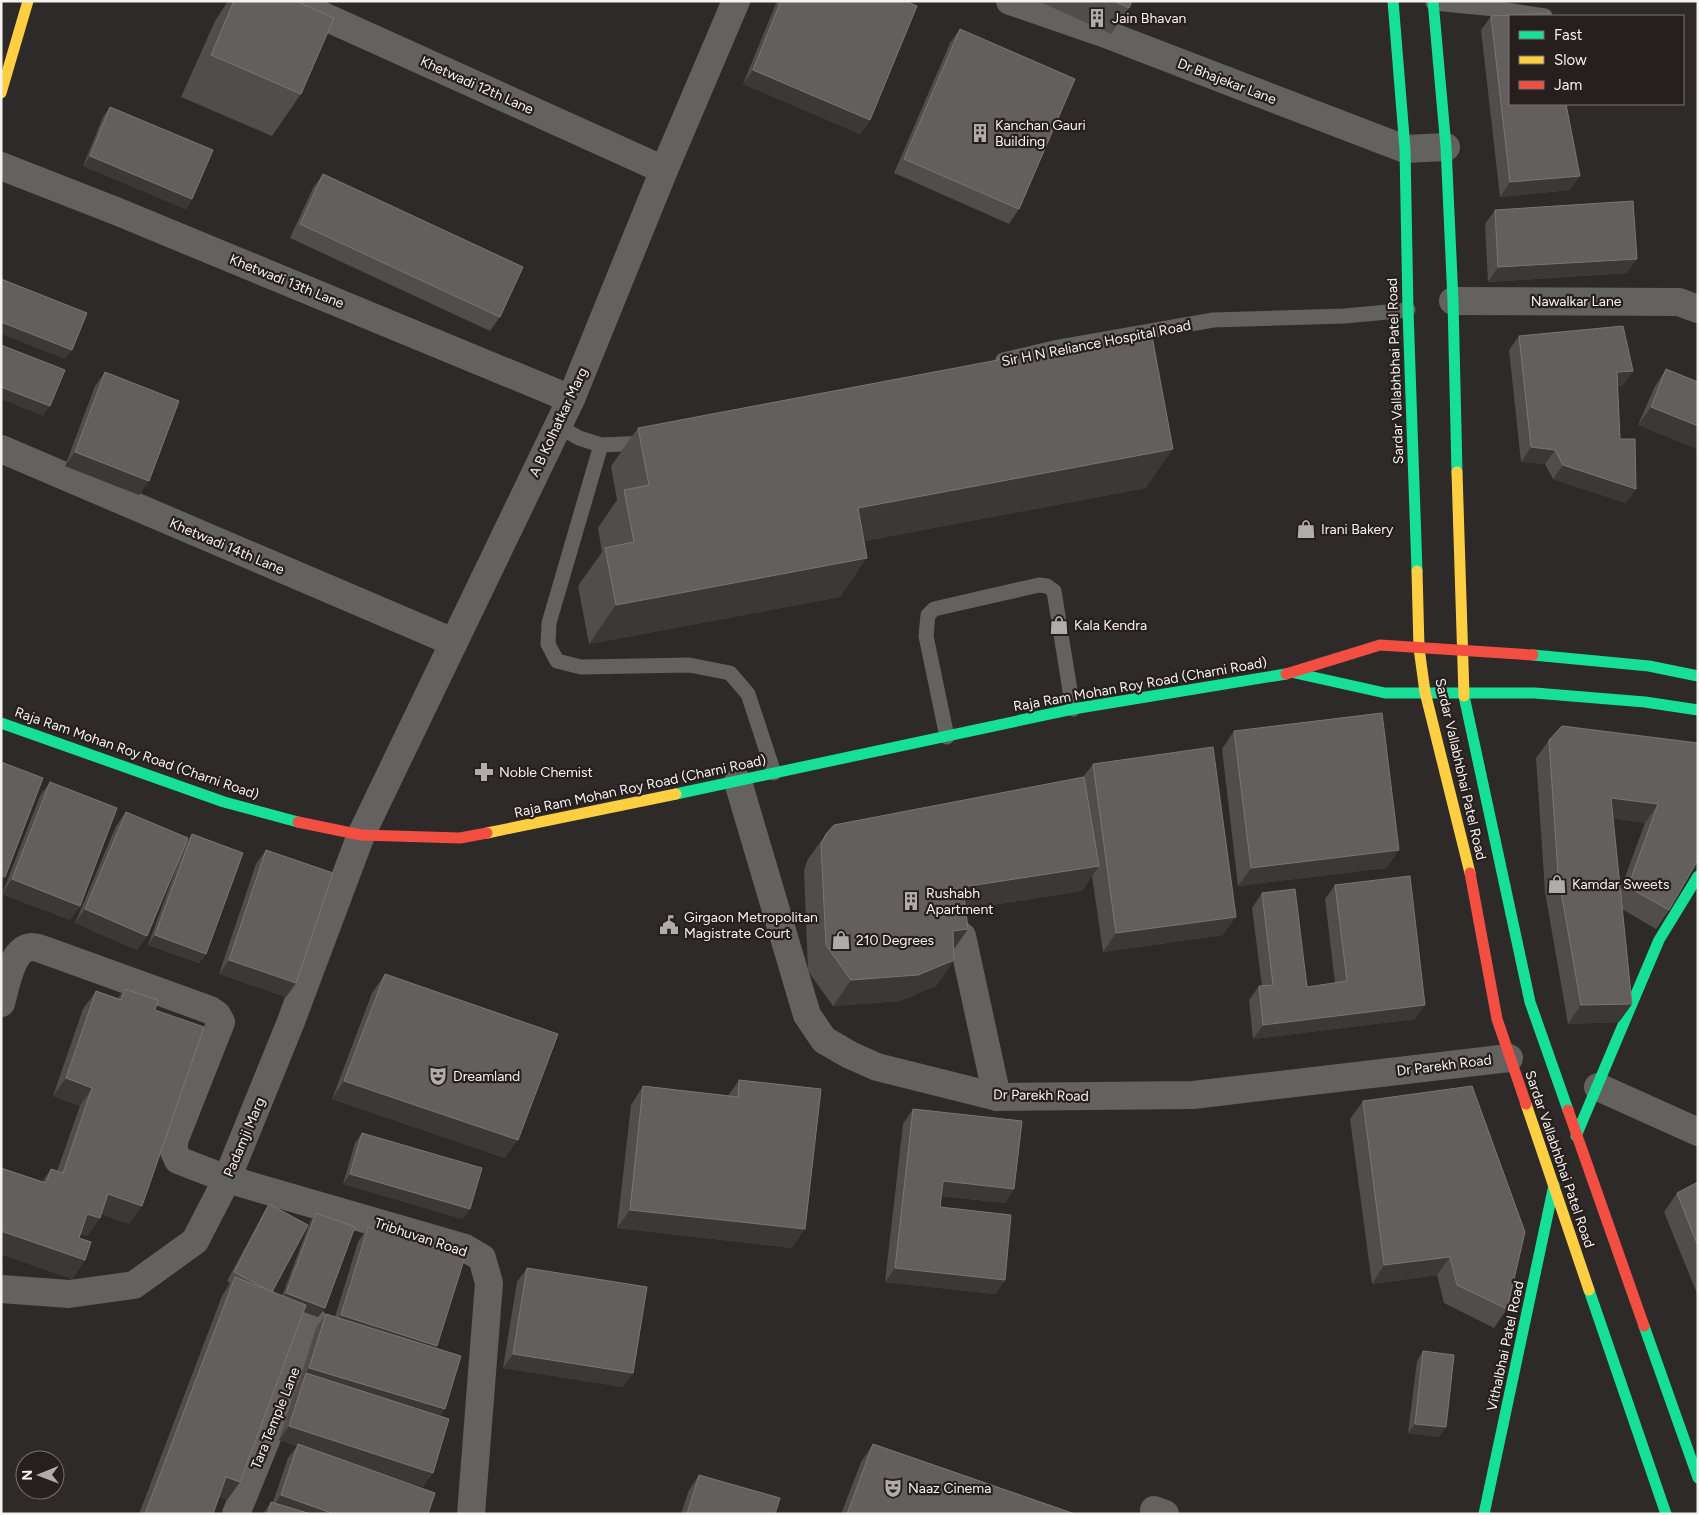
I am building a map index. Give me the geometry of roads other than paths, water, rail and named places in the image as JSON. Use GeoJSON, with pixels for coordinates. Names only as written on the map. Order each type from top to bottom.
{"type":"FeatureCollection","features":[{"type":"Feature","properties":{"kind":"main road"},"geometry":{"type":"LineString","coordinates":[[1,93],[28,1]]}},
{"type":"Feature","properties":{"kind":"main road","name":"Sardar Vallabhbhai Patel Road"},"geometry":{"type":"LineString","coordinates":[[1393,1],[1405,149],[1408,310],[1419,648],[1426,692],[1467,857],[1497,1019],[1666,1514]]}},
{"type":"Feature","properties":{"kind":"main road","name":"Sardar Vallabhbhai Patel Road"},"geometry":{"type":"LineString","coordinates":[[1433,2],[1446,147],[1453,301],[1463,693],[1530,1002],[1698,1478]]}},
{"type":"Feature","properties":{"kind":"main road","name":"Raja Ram Mohan Roy Road (Charni Road)"},"geometry":{"type":"LineString","coordinates":[[1,723],[224,802],[302,823],[361,835],[460,838],[738,782],[1073,709],[1293,673],[1380,645],[1533,655],[1698,676]]}},
{"type":"Feature","properties":{"kind":"main road","name":"Raja Ram Mohan Roy Road (Charni Road)"},"geometry":{"type":"LineString","coordinates":[[1293,673],[1386,693],[1535,693],[1646,697],[1698,710]]}},
{"type":"Feature","properties":{"kind":"main road"},"geometry":{"type":"LineString","coordinates":[[1576,1136],[1659,940],[1698,876]]}},
{"type":"Feature","properties":{"kind":"main road","name":"Vithalbhai Patel Road"},"geometry":{"type":"LineString","coordinates":[[1484,1514],[1554,1185]]}},
{"type":"Feature","properties":{"kind":"street","name":"Khetwadi 12th Lane"},"geometry":{"type":"LineString","coordinates":[[290,1],[664,170]]}},
{"type":"Feature","properties":{"kind":"street","name":"A B Kolhatkar Marg"},"geometry":{"type":"LineString","coordinates":[[361,835],[571,398],[664,170],[736,1]]}},
{"type":"Feature","properties":{"kind":"street","name":"Dr Bhajekar Lane"},"geometry":{"type":"LineString","coordinates":[[1010,1],[1103,33],[1405,149],[1446,147]]}},
{"type":"Feature","properties":{"kind":"street","name":"Khetwadi 13th Lane"},"geometry":{"type":"LineString","coordinates":[[1,166],[116,211],[571,398]]}},
{"type":"Feature","properties":{"kind":"street","name":"Nawalkar Lane"},"geometry":{"type":"LineString","coordinates":[[1453,301],[1679,302],[1698,309]]}},
{"type":"Feature","properties":{"kind":"street","name":"Khetwadi 14th Lane"},"geometry":{"type":"LineString","coordinates":[[1,449],[453,642]]}},
{"type":"Feature","properties":{"kind":"street","name":"Dr Parekh Road"},"geometry":{"type":"LineString","coordinates":[[738,782],[807,1015],[824,1040],[850,1055],[877,1067],[997,1097],[1193,1095],[1510,1058]]}},
{"type":"Feature","properties":{"kind":"street","name":"Padamji Marg"},"geometry":{"type":"LineString","coordinates":[[1,1289],[70,1294],[134,1285],[195,1241],[227,1179],[290,1024],[361,835]]}},
{"type":"Feature","properties":{"kind":"street"},"geometry":{"type":"LineString","coordinates":[[962,936],[997,1097]]}},
{"type":"Feature","properties":{"kind":"street","name":"Tribhuvan Road"},"geometry":{"type":"LineString","coordinates":[[1,1003],[15,959],[19,952],[31,947],[210,1010],[217,1015],[221,1022],[174,1142],[174,1151],[178,1160],[227,1179],[464,1248],[482,1258],[489,1282],[489,1291],[472,1514]]}},
{"type":"Feature","properties":{"kind":"street"},"geometry":{"type":"LineString","coordinates":[[1598,1087],[1698,1132]]}},
{"type":"Feature","properties":{"kind":"street","name":"Tara Temple Lane"},"geometry":{"type":"LineString","coordinates":[[236,1514],[314,1322]]}},
{"type":"Feature","properties":{"kind":"lane"},"geometry":{"type":"LineString","coordinates":[[1433,2],[1538,15]]}},
{"type":"Feature","properties":{"kind":"lane","name":"Sir H N Reliance Hospital Road"},"geometry":{"type":"LineString","coordinates":[[987,364],[1054,348],[1213,320],[1345,316],[1408,310]]}},
{"type":"Feature","properties":{"kind":"lane"},"geometry":{"type":"LineString","coordinates":[[558,426],[579,438],[601,445],[658,441]]}},
{"type":"Feature","properties":{"kind":"lane"},"geometry":{"type":"LineString","coordinates":[[601,445],[549,623],[548,644],[557,661],[581,667],[689,665],[730,673],[748,694],[774,773]]}},
{"type":"Feature","properties":{"kind":"lane"},"geometry":{"type":"LineString","coordinates":[[947,737],[926,636],[928,615],[934,609],[1039,585],[1047,586],[1054,591],[1073,709]]}},
{"type":"Feature","properties":{"kind":"place","name":"Jain Bhavan"},"geometry":{"type":"Point","coordinates":[1097,18]}},
{"type":"Feature","properties":{"kind":"place","name":"Kanchan Gauri Building"},"geometry":{"type":"Point","coordinates":[980,133]}},
{"type":"Feature","properties":{"kind":"place","name":"Irani Bakery"},"geometry":{"type":"Point","coordinates":[1306,529]}},
{"type":"Feature","properties":{"kind":"place","name":"Kala Kendra"},"geometry":{"type":"Point","coordinates":[1059,625]}},
{"type":"Feature","properties":{"kind":"place","name":"Noble Chemist"},"geometry":{"type":"Point","coordinates":[484,772]}},
{"type":"Feature","properties":{"kind":"place","name":"Kamdar Sweets"},"geometry":{"type":"Point","coordinates":[1557,884]}},
{"type":"Feature","properties":{"kind":"place","name":"Rushabh Apartment"},"geometry":{"type":"Point","coordinates":[911,901]}},
{"type":"Feature","properties":{"kind":"place","name":"Girgaon Metropolitan Magistrate Court"},"geometry":{"type":"Point","coordinates":[669,925]}},
{"type":"Feature","properties":{"kind":"place","name":"210 Degrees"},"geometry":{"type":"Point","coordinates":[841,940]}},
{"type":"Feature","properties":{"kind":"place","name":"Dreamland"},"geometry":{"type":"Point","coordinates":[438,1076]}},
{"type":"Feature","properties":{"kind":"place","name":"Naaz Cinema"},"geometry":{"type":"Point","coordinates":[893,1488]}}]}
